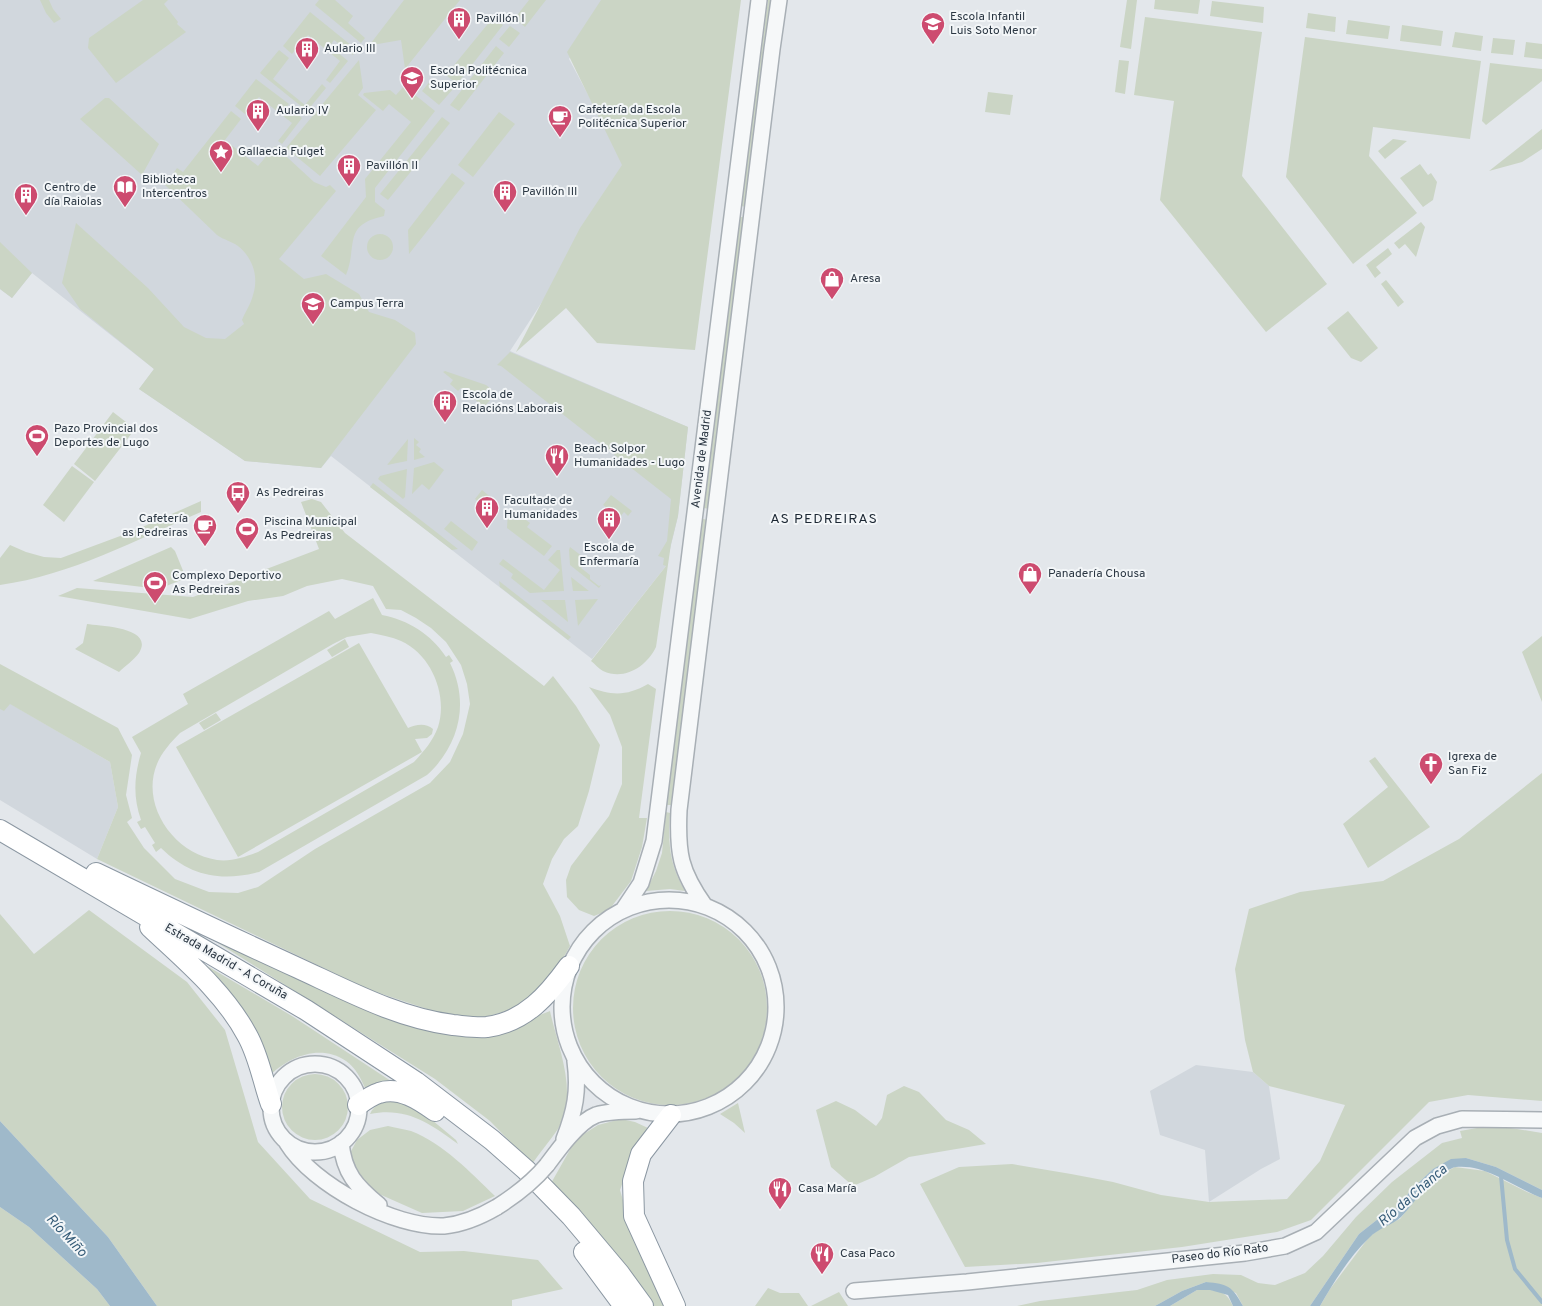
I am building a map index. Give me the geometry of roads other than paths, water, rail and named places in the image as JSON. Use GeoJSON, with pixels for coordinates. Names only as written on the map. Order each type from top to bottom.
{"type":"FeatureCollection","features":[{"type":"Feature","properties":{"kind":"highway","name":"Estrada Madrid - A Coruña"},"geometry":{"type":"LineString","coordinates":[[0,830],[306,1010],[379,1056],[446,1105],[492,1140],[526,1170],[571,1216],[619,1273],[642,1306]]}},
{"type":"Feature","properties":{"kind":"highway"},"geometry":{"type":"LineString","coordinates":[[56,863],[74,862],[249,946],[378,1004],[408,1015],[443,1024],[487,1027],[507,1022],[523,1015],[551,991],[569,966]]}},
{"type":"Feature","properties":{"kind":"highway"},"geometry":{"type":"LineString","coordinates":[[129,906],[225,1000],[248,1036],[271,1104]]}},
{"type":"Feature","properties":{"kind":"highway"},"geometry":{"type":"LineString","coordinates":[[358,1105],[379,1093],[387,1091],[395,1091],[411,1096],[432,1108],[511,1171]]}},
{"type":"Feature","properties":{"kind":"highway","name":"Estrada Madrid - A Coruña"},"geometry":{"type":"LineString","coordinates":[[446,1105],[550,1212],[591,1260],[624,1306]]}},
{"type":"Feature","properties":{"kind":"highway"},"geometry":{"type":"LineString","coordinates":[[672,1115],[641,1154],[633,1181],[634,1216],[675,1306]]}},
{"type":"Feature","properties":{"kind":"street","name":"Avenida de Madrid"},"geometry":{"type":"LineString","coordinates":[[623,910],[642,883],[654,841],[758,0]]}},
{"type":"Feature","properties":{"kind":"street","name":"Avenida de Madrid"},"geometry":{"type":"LineString","coordinates":[[705,906],[686,875],[680,856],[678,836],[679,810],[772,49],[780,0]]}},
{"type":"Feature","properties":{"kind":"street"},"geometry":{"type":"LineString","coordinates":[[284,1138],[294,1146],[305,1150],[318,1151],[330,1149],[341,1143],[353,1129],[358,1113],[356,1092],[349,1080],[339,1071],[328,1066],[315,1064],[302,1066],[290,1071],[280,1080],[271,1104],[272,1117],[276,1128],[294,1155],[331,1186],[376,1210],[395,1217],[423,1224],[442,1226],[462,1223],[483,1216],[516,1196],[547,1165],[563,1143],[595,1116],[616,1111],[640,1111],[672,1115],[703,1109],[731,1095],[754,1073],[767,1051],[776,1022],[775,991],[769,968],[758,948],[743,930],[725,915],[705,906],[677,900],[649,901],[623,910],[599,924],[578,949],[569,966],[562,997],[564,1029],[575,1059],[578,1081],[576,1102],[563,1143]]}},
{"type":"Feature","properties":{"kind":"street"},"geometry":{"type":"LineString","coordinates":[[575,1059],[592,1082],[599,1088],[614,1100],[640,1111]]}},
{"type":"Feature","properties":{"kind":"street","name":"Paseo do Río Rato"},"geometry":{"type":"LineString","coordinates":[[854,1291],[976,1281],[1245,1253],[1285,1246],[1316,1232],[1414,1138],[1437,1126],[1462,1119],[1542,1120]]}},
{"type":"Feature","properties":{"kind":"street"},"geometry":{"type":"LineString","coordinates":[[341,1143],[344,1163],[351,1178],[361,1191],[395,1217]]}},
{"type":"Feature","properties":{"kind":"water","name":"Río Miño"},"geometry":{"type":"Polygon","coordinates":[[[0,1121],[108,1237],[157,1306],[110,1306],[97,1289],[29,1227],[0,1207],[0,1121]]]}},
{"type":"Feature","properties":{"kind":"water","name":"Río da Chanca"},"geometry":{"type":"Polygon","coordinates":[[[1466,1158],[1496,1167],[1542,1190],[1542,1198],[1479,1169],[1467,1167],[1452,1168],[1432,1181],[1398,1220],[1369,1238],[1342,1270],[1320,1306],[1310,1306],[1359,1234],[1378,1219],[1393,1211],[1433,1169],[1451,1159],[1466,1158]]]}},
{"type":"Feature","properties":{"kind":"water"},"geometry":{"type":"Polygon","coordinates":[[[1206,1282],[1229,1287],[1243,1306],[1233,1306],[1228,1295],[1210,1290],[1197,1290],[1170,1306],[1155,1306],[1182,1291],[1206,1282]]]}},
{"type":"Feature","properties":{"kind":"waterway"},"geometry":{"type":"LineString","coordinates":[[1501,1176],[1507,1240],[1515,1269],[1542,1302]]}},
{"type":"Feature","properties":{"kind":"place","name":"Pavillón I"},"geometry":{"type":"Point","coordinates":[459,40]}},
{"type":"Feature","properties":{"kind":"place","name":"Escola Infantil Luis Soto Menor"},"geometry":{"type":"Point","coordinates":[933,45]}},
{"type":"Feature","properties":{"kind":"place","name":"Aulario III"},"geometry":{"type":"Point","coordinates":[307,70]}},
{"type":"Feature","properties":{"kind":"place","name":"Escola Politécnica Superior"},"geometry":{"type":"Point","coordinates":[412,99]}},
{"type":"Feature","properties":{"kind":"place","name":"Aulario IV"},"geometry":{"type":"Point","coordinates":[258,132]}},
{"type":"Feature","properties":{"kind":"place","name":"Cafetería da Escola Politécnica Superior"},"geometry":{"type":"Point","coordinates":[560,138]}},
{"type":"Feature","properties":{"kind":"place","name":"Gallaecia Fulget"},"geometry":{"type":"Point","coordinates":[221,173]}},
{"type":"Feature","properties":{"kind":"place","name":"Pavillón II"},"geometry":{"type":"Point","coordinates":[349,187]}},
{"type":"Feature","properties":{"kind":"place","name":"Biblioteca Intercentros"},"geometry":{"type":"Point","coordinates":[125,208]}},
{"type":"Feature","properties":{"kind":"place","name":"Pavillón III"},"geometry":{"type":"Point","coordinates":[505,213]}},
{"type":"Feature","properties":{"kind":"place","name":"Centro de día Raiolas"},"geometry":{"type":"Point","coordinates":[26,216]}},
{"type":"Feature","properties":{"kind":"place","name":"Aresa"},"geometry":{"type":"Point","coordinates":[832,300]}},
{"type":"Feature","properties":{"kind":"place","name":"Campus Terra"},"geometry":{"type":"Point","coordinates":[313,325]}},
{"type":"Feature","properties":{"kind":"place","name":"Escola de Relacións Laborais"},"geometry":{"type":"Point","coordinates":[445,423]}},
{"type":"Feature","properties":{"kind":"place","name":"Pazo Provincial dos Deportes de Lugo"},"geometry":{"type":"Point","coordinates":[37,457]}},
{"type":"Feature","properties":{"kind":"place","name":"Beach Solpor Humanidades - Lugo"},"geometry":{"type":"Point","coordinates":[557,477]}},
{"type":"Feature","properties":{"kind":"place","name":"As Pedreiras"},"geometry":{"type":"Point","coordinates":[238,514]}},
{"type":"Feature","properties":{"kind":"place","name":"Facultade de Humanidades"},"geometry":{"type":"Point","coordinates":[487,529]}},
{"type":"Feature","properties":{"kind":"place","name":"Escola de Enfermaría"},"geometry":{"type":"Point","coordinates":[609,540]}},
{"type":"Feature","properties":{"kind":"place","name":"Cafetería as Pedreiras"},"geometry":{"type":"Point","coordinates":[205,547]}},
{"type":"Feature","properties":{"kind":"place","name":"Piscina Municipal As Pedreiras"},"geometry":{"type":"Point","coordinates":[247,550]}},
{"type":"Feature","properties":{"kind":"place","name":"Panadería Chousa"},"geometry":{"type":"Point","coordinates":[1030,595]}},
{"type":"Feature","properties":{"kind":"place","name":"Complexo Deportivo As Pedreiras"},"geometry":{"type":"Point","coordinates":[155,604]}},
{"type":"Feature","properties":{"kind":"place","name":"Igrexa de San Fiz"},"geometry":{"type":"Point","coordinates":[1431,785]}},
{"type":"Feature","properties":{"kind":"place","name":"Casa María"},"geometry":{"type":"Point","coordinates":[780,1210]}},
{"type":"Feature","properties":{"kind":"place","name":"Casa Paco"},"geometry":{"type":"Point","coordinates":[822,1275]}},
{"type":"Feature","properties":{"kind":"district","name":"AS PEDREIRAS"},"geometry":{"type":"Point","coordinates":[824,519]}}]}
